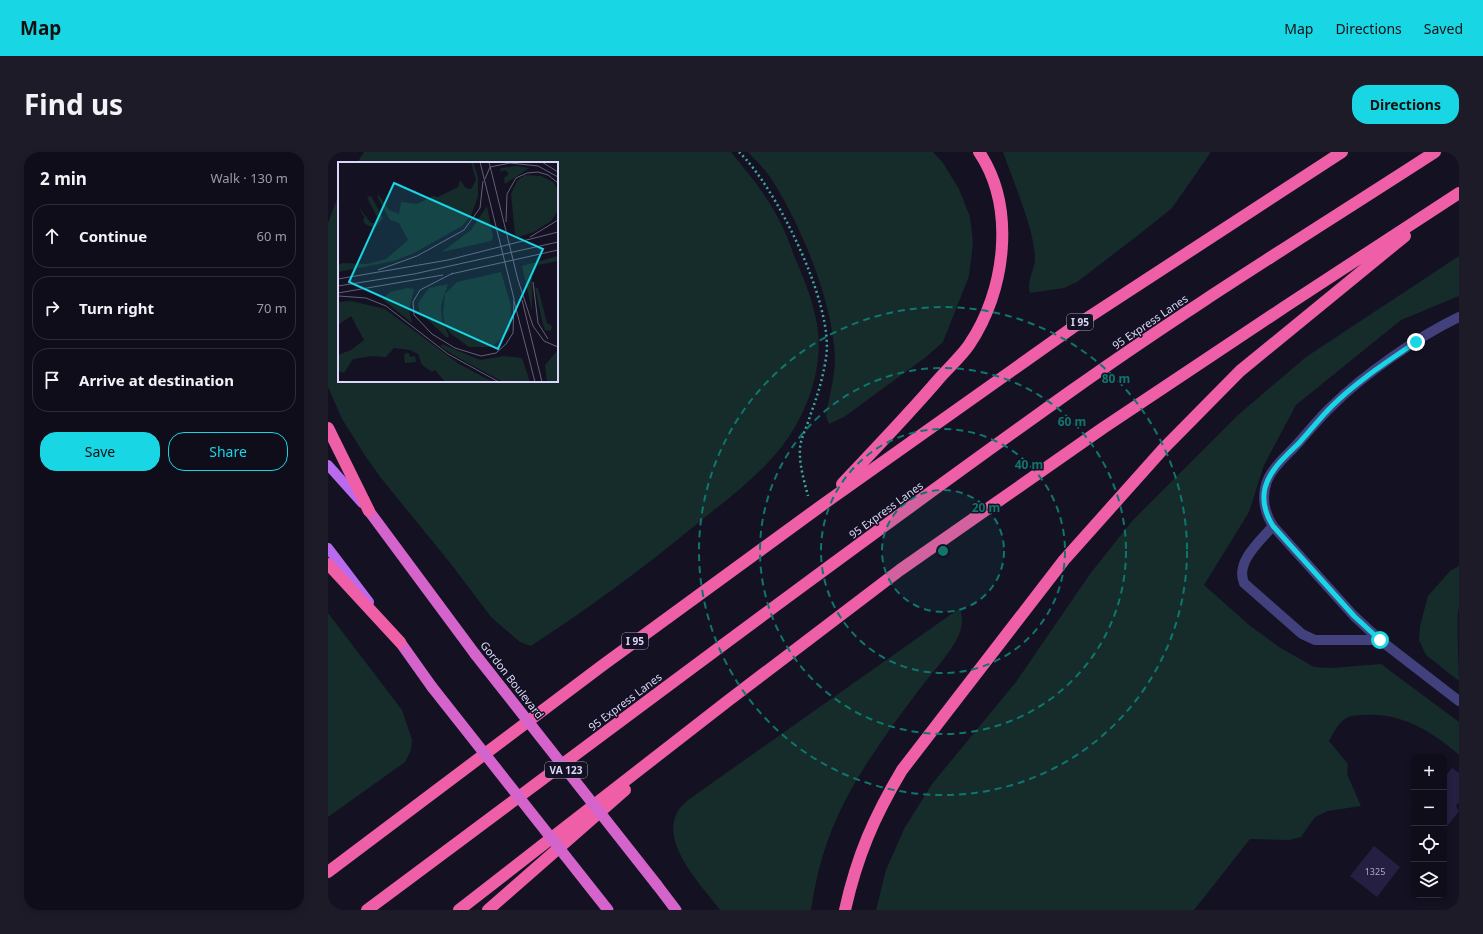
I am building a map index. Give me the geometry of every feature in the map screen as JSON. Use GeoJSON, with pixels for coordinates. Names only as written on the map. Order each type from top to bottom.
{"type":"FeatureCollection","features":[{"type":"Feature","properties":{"kind":"highway"},"geometry":{"type":"LineString","coordinates":[[825,503],[913,409],[969,344],[984,317],[999,271],[1002,240],[1000,204],[994,180],[979,152]]}},
{"type":"Feature","properties":{"kind":"highway","name":"I 95"},"geometry":{"type":"LineString","coordinates":[[328,872],[597,669],[825,503],[1072,328],[1342,152]]}},
{"type":"Feature","properties":{"kind":"highway","name":"95 Express Lanes"},"geometry":{"type":"LineString","coordinates":[[367,910],[696,665],[1073,389],[1201,303],[1434,152]]}},
{"type":"Feature","properties":{"kind":"highway"},"geometry":{"type":"LineString","coordinates":[[459,910],[729,700],[900,570],[1103,428],[1455,196]]}},
{"type":"Feature","properties":{"kind":"highway"},"geometry":{"type":"LineString","coordinates":[[845,910],[852,878],[863,846],[880,807],[902,770],[1064,560],[1164,448],[1240,371],[1455,196]]}},
{"type":"Feature","properties":{"kind":"highway"},"geometry":{"type":"LineString","coordinates":[[328,428],[369,511]]}},
{"type":"Feature","properties":{"kind":"highway","name":"Gordon Boulevard"},"geometry":{"type":"LineString","coordinates":[[369,511],[475,654],[676,910]]}},
{"type":"Feature","properties":{"kind":"highway"},"geometry":{"type":"LineString","coordinates":[[328,564],[400,642],[432,687],[608,910]]}},
{"type":"Feature","properties":{"kind":"highway"},"geometry":{"type":"LineString","coordinates":[[488,910],[729,700]]}},
{"type":"Feature","properties":{"kind":"main road","name":"Gordon Boulevard"},"geometry":{"type":"LineString","coordinates":[[328,465],[369,511]]}},
{"type":"Feature","properties":{"kind":"main road"},"geometry":{"type":"LineString","coordinates":[[328,548],[400,642]]}},
{"type":"Feature","properties":{"kind":"street"},"geometry":{"type":"LineString","coordinates":[[1459,317],[1416,342],[1356,385],[1332,406],[1276,466],[1268,478],[1264,501],[1268,518],[1273,526],[1354,616],[1380,640],[1459,701]]}},
{"type":"Feature","properties":{"kind":"street"},"geometry":{"type":"LineString","coordinates":[[1273,526],[1242,567],[1241,576],[1244,583],[1302,634],[1314,640],[1380,640]]}},
{"type":"Feature","properties":{"kind":"path"},"geometry":{"type":"LineString","coordinates":[[739,152],[761,178],[792,230],[816,291],[824,322],[827,356],[819,390],[801,442],[800,450],[802,475],[813,512]]}},
{"type":"Feature","properties":{"kind":"green space"},"geometry":{"type":"Polygon","coordinates":[[[364,152],[731,152],[768,201],[781,223],[809,293],[817,324],[819,342],[815,377],[803,412],[785,442],[774,456],[747,483],[658,555],[616,587],[531,646],[520,642],[491,617],[451,564],[381,478],[342,419],[328,387],[328,223],[338,197],[338,382],[558,382],[558,162],[358,162],[364,152]]]}},
{"type":"Feature","properties":{"kind":"green space"},"geometry":{"type":"Polygon","coordinates":[[[748,152],[933,152],[943,163],[959,189],[970,217],[973,243],[969,276],[943,342],[926,357],[844,417],[829,424],[826,416],[833,380],[835,358],[833,336],[822,289],[804,240],[782,196],[768,174],[748,152]]]}},
{"type":"Feature","properties":{"kind":"green space"},"geometry":{"type":"Polygon","coordinates":[[[1003,152],[1211,152],[1172,208],[1141,233],[1077,282],[1064,288],[1030,293],[1029,284],[1035,262],[1034,247],[1027,219],[1003,152]]]}},
{"type":"Feature","properties":{"kind":"green space"},"geometry":{"type":"Polygon","coordinates":[[[1459,256],[1459,296],[1401,320],[1296,405],[1264,465],[1249,512],[1204,585],[1249,625],[1279,647],[1314,667],[1332,668],[1381,664],[1459,722],[1459,755],[1428,732],[1392,717],[1379,715],[1356,715],[1347,718],[1338,726],[1329,741],[1348,764],[1347,774],[1361,806],[1328,811],[1315,817],[1301,837],[1289,840],[1250,839],[1194,910],[876,910],[886,870],[904,829],[932,784],[1016,682],[1090,574],[1132,521],[1238,415],[1306,357],[1459,256]]]}},
{"type":"Feature","properties":{"kind":"green space"},"geometry":{"type":"Polygon","coordinates":[[[1459,566],[1459,681],[1426,655],[1419,640],[1420,626],[1428,596],[1450,571],[1459,566]]]}},
{"type":"Feature","properties":{"kind":"green space"},"geometry":{"type":"Polygon","coordinates":[[[960,608],[962,620],[961,629],[957,639],[941,663],[888,732],[860,774],[844,803],[827,842],[816,882],[811,910],[720,910],[694,877],[678,850],[674,837],[674,823],[680,808],[688,800],[960,608]]]}},
{"type":"Feature","properties":{"kind":"green space"},"geometry":{"type":"Polygon","coordinates":[[[328,613],[402,710],[412,740],[411,750],[405,762],[328,817],[328,613]]]}},
{"type":"Feature","properties":{"kind":"building"},"geometry":{"type":"Polygon","coordinates":[[[1452,768],[1459,773],[1459,802],[1456,806],[1459,811],[1447,826],[1447,790],[1447,774],[1452,768]]]}},
{"type":"Feature","properties":{"kind":"building"},"geometry":{"type":"Polygon","coordinates":[[[1374,846],[1400,867],[1377,897],[1350,876],[1374,846]]]}},
{"type":"Feature","properties":{"kind":"route"},"geometry":{"type":"LineString","coordinates":[[1380,640],[1354,616],[1273,526],[1268,518],[1264,501],[1265,490],[1268,478],[1276,466],[1332,406],[1380,366],[1416,342]]}}]}
